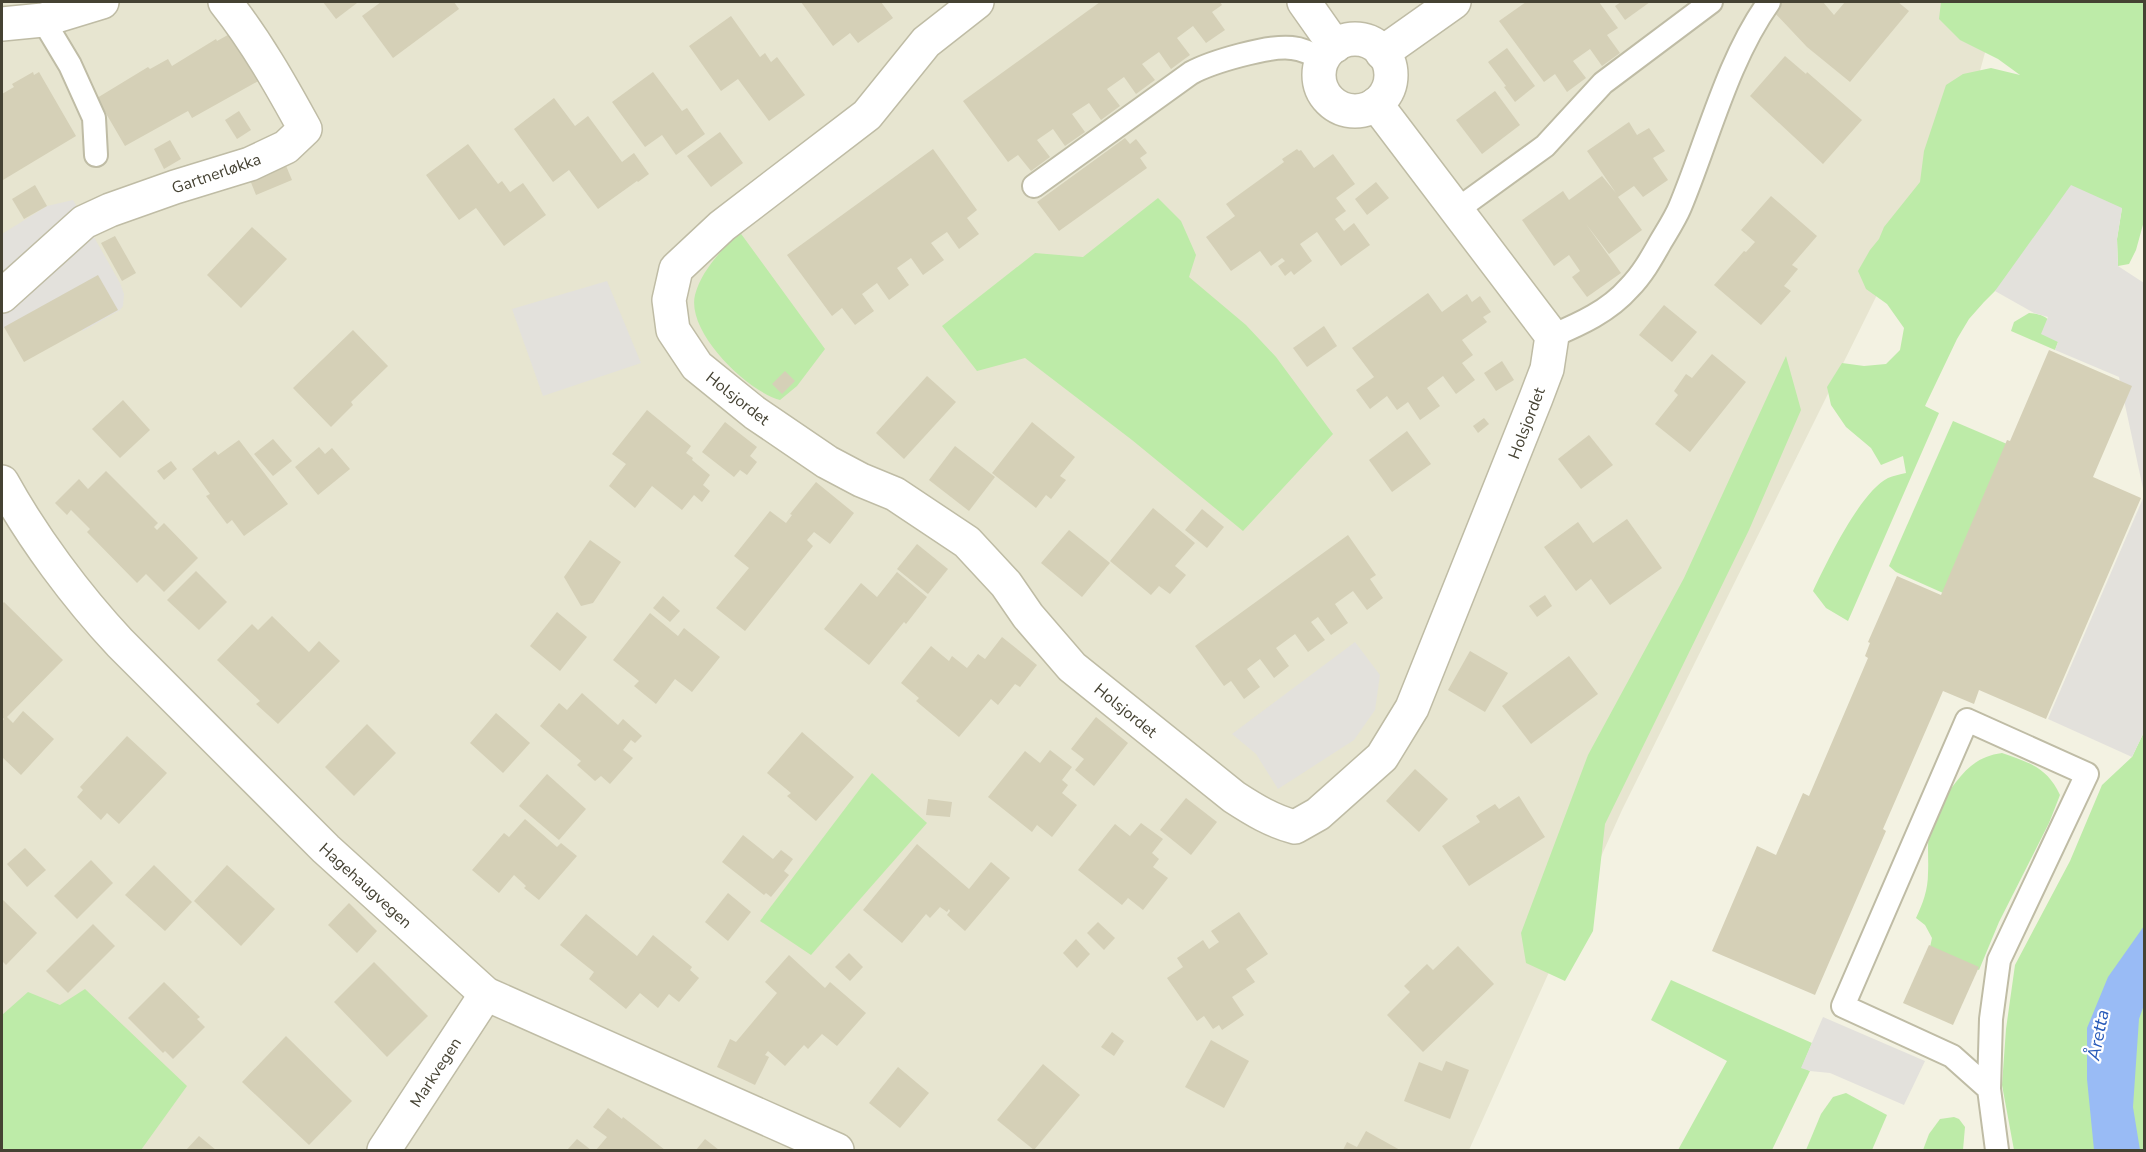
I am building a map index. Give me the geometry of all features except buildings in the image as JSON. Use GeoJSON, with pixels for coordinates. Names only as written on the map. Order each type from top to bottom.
{"type":"FeatureCollection","features":[{"type":"Feature","properties":{"kind":"street"},"geometry":{"type":"LineString","coordinates":[[2,24],[43,20],[102,2]]}},
{"type":"Feature","properties":{"kind":"street","name":"Gartnerløkka"},"geometry":{"type":"LineString","coordinates":[[2,297],[84,222],[110,210],[175,187],[250,164],[286,147],[305,129],[241,22],[225,2]]}},
{"type":"Feature","properties":{"kind":"street","name":"Holsjordet"},"geometry":{"type":"LineString","coordinates":[[977,2],[926,42],[867,115],[722,226],[675,269],[669,300],[673,330],[698,366],[755,413],[827,462],[861,480],[895,494],[967,542],[1006,584],[1028,616],[1072,667],[1257,812],[1277,822],[1295,827],[1318,814],[1383,757],[1412,708],[1519,444],[1546,369],[1552,336]]}},
{"type":"Feature","properties":{"kind":"street"},"geometry":{"type":"LineString","coordinates":[[1304,2],[1329,53]]}},
{"type":"Feature","properties":{"kind":"street"},"geometry":{"type":"LineString","coordinates":[[1382,53],[1454,2]]}},
{"type":"Feature","properties":{"kind":"street"},"geometry":{"type":"LineString","coordinates":[[1355,39],[1368,42],[1379,48],[1382,53],[1387,59],[1391,72],[1390,85],[1384,97],[1376,104],[1362,111],[1349,111],[1336,106],[1327,97],[1321,85],[1319,72],[1329,53],[1342,42],[1355,39]]}},
{"type":"Feature","properties":{"kind":"street"},"geometry":{"type":"LineString","coordinates":[[1376,104],[1458,209],[1552,336]]}},
{"type":"Feature","properties":{"kind":"street","name":"Hagehaugvegen"},"geometry":{"type":"LineString","coordinates":[[2,485],[40,542],[92,612],[120,643],[326,849],[486,994],[837,1150]]}},
{"type":"Feature","properties":{"kind":"street","name":"Markvegen"},"geometry":{"type":"LineString","coordinates":[[384,1150],[486,994]]}},
{"type":"Feature","properties":{"kind":"lane"},"geometry":{"type":"LineString","coordinates":[[1458,209],[1545,147],[1603,83],[1711,2]]}},
{"type":"Feature","properties":{"kind":"lane"},"geometry":{"type":"LineString","coordinates":[[1552,336],[1579,325],[1608,307],[1629,289],[1648,264],[1679,209],[1725,86],[1758,17],[1769,2]]}},
{"type":"Feature","properties":{"kind":"lane"},"geometry":{"type":"LineString","coordinates":[[43,20],[70,65],[94,118],[96,155]]}},
{"type":"Feature","properties":{"kind":"lane"},"geometry":{"type":"LineString","coordinates":[[1034,186],[1191,73],[1217,61],[1284,47],[1329,53]]}},
{"type":"Feature","properties":{"kind":"lane"},"geometry":{"type":"LineString","coordinates":[[1989,1089],[1952,1056],[1844,1006],[1967,720],[2087,774],[2000,960],[1991,1019],[1989,1089],[1996,1150]]}},
{"type":"Feature","properties":{"kind":"shaded area"},"geometry":{"type":"Polygon","coordinates":[[[2,2],[1999,2],[1970,107],[1622,810],[1469,1150],[2,1150],[2,2]]]}},
{"type":"Feature","properties":{"kind":"shaded area"},"geometry":{"type":"Polygon","coordinates":[[[2071,185],[2122,208],[2117,239],[2118,266],[2144,283],[2144,493],[2119,377],[2055,350],[2058,342],[2041,334],[2048,317],[2034,313],[1995,291],[2071,185]]]}},
{"type":"Feature","properties":{"kind":"shaded area"},"geometry":{"type":"Polygon","coordinates":[[[73,200],[120,283],[124,294],[123,306],[120,310],[83,331],[63,295],[2,329],[2,234],[47,206],[73,200]]]}},
{"type":"Feature","properties":{"kind":"shaded area"},"geometry":{"type":"Polygon","coordinates":[[[607,281],[641,363],[543,396],[512,309],[607,281]]]}},
{"type":"Feature","properties":{"kind":"shaded area"},"geometry":{"type":"Polygon","coordinates":[[[2144,496],[2144,732],[2132,757],[2048,719],[2144,496]]]}},
{"type":"Feature","properties":{"kind":"shaded area"},"geometry":{"type":"Polygon","coordinates":[[[1355,642],[1380,675],[1375,710],[1354,740],[1278,789],[1256,754],[1232,734],[1355,642]]]}},
{"type":"Feature","properties":{"kind":"shaded area"},"geometry":{"type":"Polygon","coordinates":[[[1823,1017],[1925,1061],[1904,1105],[1830,1073],[1801,1068],[1823,1017]]]}},
{"type":"Feature","properties":{"kind":"green space"},"geometry":{"type":"Polygon","coordinates":[[[1941,2],[2144,2],[2144,221],[2136,250],[2129,264],[2118,266],[2117,239],[2122,208],[1995,291],[1969,319],[1925,406],[1939,413],[1848,621],[1826,608],[1813,591],[1845,529],[1866,497],[1888,478],[1906,473],[1903,456],[1881,465],[1871,448],[1846,427],[1831,405],[1827,387],[1842,363],[1864,366],[1886,364],[1900,350],[1904,328],[1887,304],[1866,289],[1858,271],[1879,239],[1884,227],[1920,182],[1924,151],[1946,85],[1963,74],[1991,68],[2020,75],[1998,59],[1960,40],[1939,19],[1941,2]]]}},
{"type":"Feature","properties":{"kind":"green space"},"geometry":{"type":"Polygon","coordinates":[[[1158,198],[1181,221],[1196,255],[1189,277],[1246,325],[1276,357],[1333,434],[1243,531],[1132,440],[1025,358],[977,371],[942,326],[1035,253],[1083,257],[1158,198]]]}},
{"type":"Feature","properties":{"kind":"green space"},"geometry":{"type":"Polygon","coordinates":[[[739,231],[825,349],[797,386],[780,400],[752,385],[736,373],[709,342],[700,326],[695,310],[695,295],[702,277],[739,231]]]}},
{"type":"Feature","properties":{"kind":"green space"},"geometry":{"type":"Polygon","coordinates":[[[2029,313],[2042,316],[2049,321],[2058,342],[2055,350],[2011,331],[2014,322],[2029,313]]]}},
{"type":"Feature","properties":{"kind":"green space"},"geometry":{"type":"Polygon","coordinates":[[[1786,356],[1801,410],[1749,530],[1605,824],[1593,931],[1565,981],[1526,963],[1521,933],[1588,755],[1684,578],[1786,356]]]}},
{"type":"Feature","properties":{"kind":"green space"},"geometry":{"type":"Polygon","coordinates":[[[1953,421],[2007,444],[1943,593],[1896,572],[1889,566],[1953,421]]]}},
{"type":"Feature","properties":{"kind":"green space"},"geometry":{"type":"Polygon","coordinates":[[[2144,732],[2144,1150],[2014,1150],[2002,1085],[2006,1029],[2015,965],[2070,861],[2102,785],[2132,757],[2144,732]]]}},
{"type":"Feature","properties":{"kind":"green space"},"geometry":{"type":"Polygon","coordinates":[[[2002,753],[2037,767],[2049,778],[2060,795],[2049,823],[1999,922],[1979,970],[1930,947],[1932,938],[1925,925],[1916,918],[1926,891],[1929,838],[1938,808],[1952,787],[1971,766],[1988,756],[2002,753]]]}},
{"type":"Feature","properties":{"kind":"green space"},"geometry":{"type":"Polygon","coordinates":[[[872,773],[927,823],[811,955],[760,921],[872,773]]]}},
{"type":"Feature","properties":{"kind":"green space"},"geometry":{"type":"Polygon","coordinates":[[[1671,980],[1812,1043],[1802,1067],[1810,1071],[1772,1150],[1678,1150],[1727,1061],[1651,1020],[1671,980]]]}},
{"type":"Feature","properties":{"kind":"green space"},"geometry":{"type":"Polygon","coordinates":[[[85,989],[187,1086],[141,1150],[2,1150],[2,1015],[28,992],[60,1005],[85,989]]]}},
{"type":"Feature","properties":{"kind":"green space"},"geometry":{"type":"Polygon","coordinates":[[[1846,1093],[1887,1115],[1872,1150],[1806,1150],[1821,1114],[1833,1097],[1846,1093]]]}},
{"type":"Feature","properties":{"kind":"green space"},"geometry":{"type":"Polygon","coordinates":[[[1954,1117],[1959,1119],[1965,1127],[1963,1150],[1923,1150],[1929,1134],[1940,1119],[1954,1117]]]}},
{"type":"Feature","properties":{"kind":"water","name":"Åretta"},"geometry":{"type":"Polygon","coordinates":[[[2144,926],[2144,1005],[2139,1019],[2133,1107],[2140,1150],[2094,1150],[2087,1079],[2087,1028],[2108,977],[2144,926]]]}}]}
